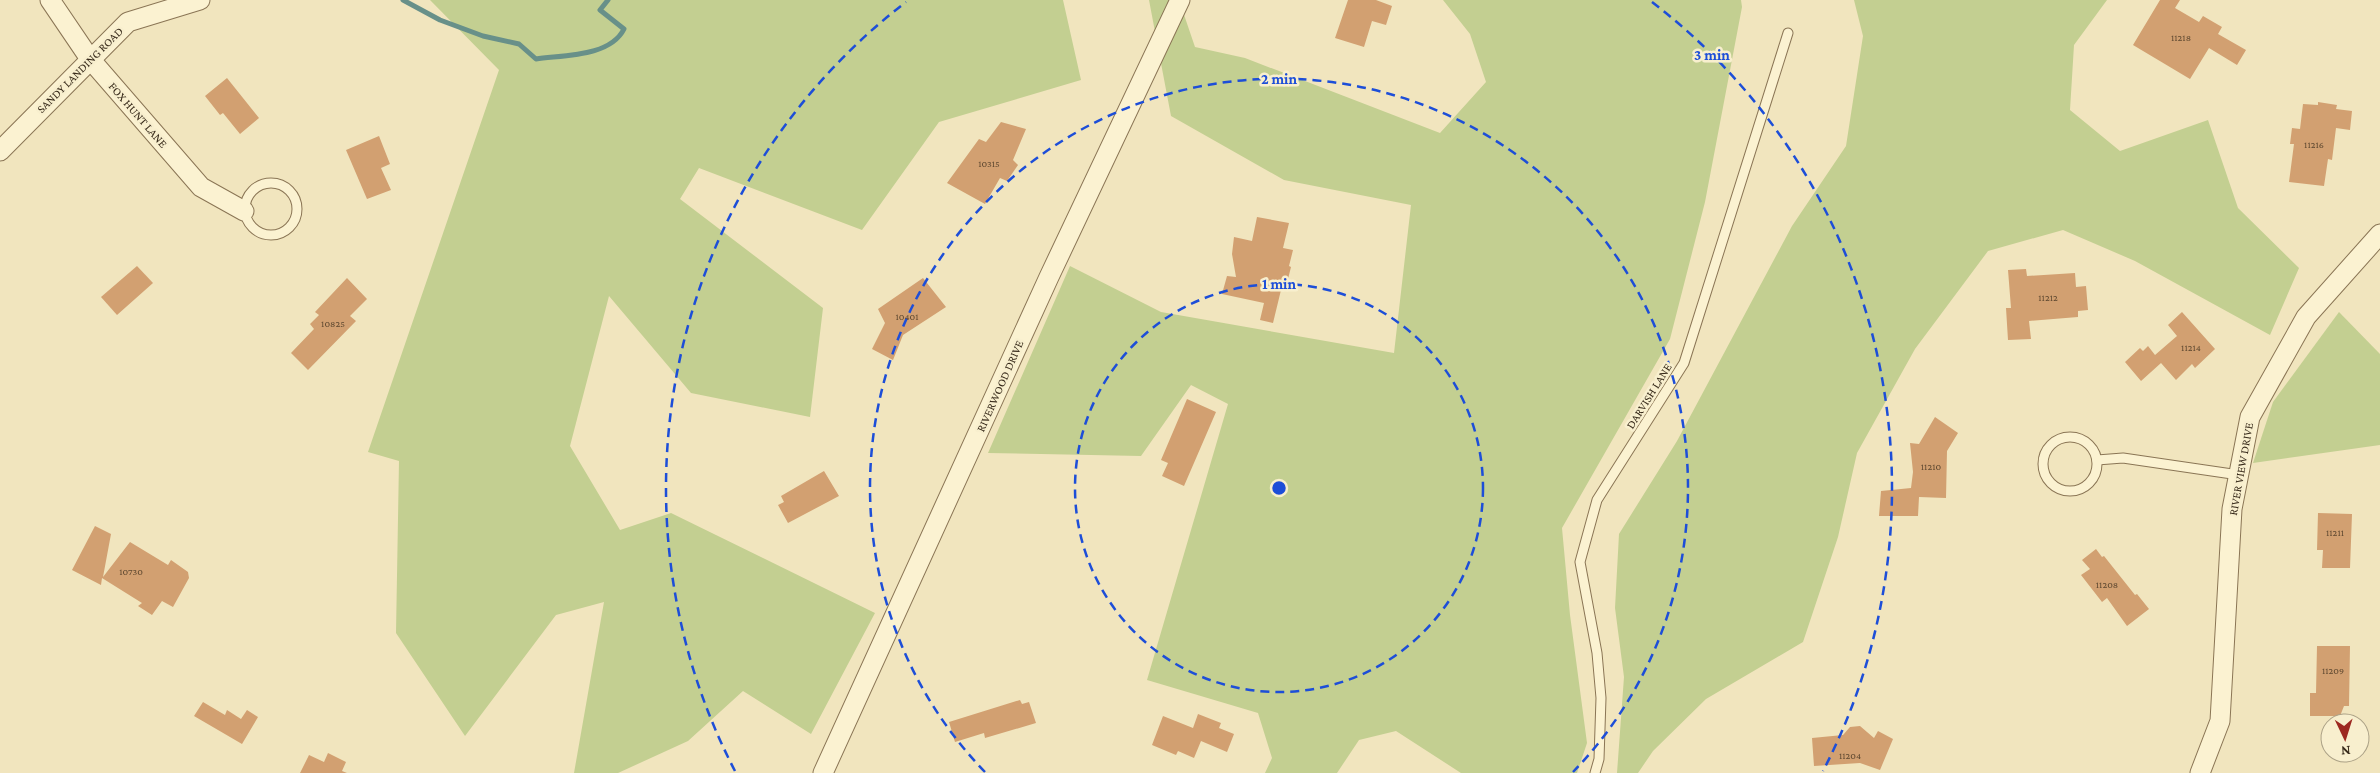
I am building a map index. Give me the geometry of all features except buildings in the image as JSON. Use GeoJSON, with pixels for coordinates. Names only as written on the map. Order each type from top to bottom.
{"type":"FeatureCollection","features":[{"type":"Feature","properties":{"kind":"street","name":"FOX HUNT LANE"},"geometry":{"type":"LineString","coordinates":[[50,0],[90,59],[201,187],[244,210]]}},
{"type":"Feature","properties":{"kind":"street","name":"SANDY LANDING ROAD"},"geometry":{"type":"LineString","coordinates":[[0,151],[128,22],[200,0]]}},
{"type":"Feature","properties":{"kind":"street","name":"RIVERWOOD DRIVE"},"geometry":{"type":"LineString","coordinates":[[823,773],[1049,277],[1180,0]]}},
{"type":"Feature","properties":{"kind":"street","name":"RIVER VIEW DRIVE"},"geometry":{"type":"LineString","coordinates":[[2200,773],[2220,720],[2232,509],[2250,417],[2306,317],[2380,234]]}},
{"type":"Feature","properties":{"kind":"lane","name":"DARVISH LANE"},"geometry":{"type":"LineString","coordinates":[[1595,773],[1599,759],[1601,698],[1597,653],[1580,562],[1597,500],[1684,363],[1788,33]]}},
{"type":"Feature","properties":{"kind":"lane"},"geometry":{"type":"LineString","coordinates":[[270,183],[286,187],[296,200],[298,208],[293,224],[280,234],[272,236],[256,232],[246,219],[244,210],[249,195],[262,184],[270,183]]}},
{"type":"Feature","properties":{"kind":"lane"},"geometry":{"type":"LineString","coordinates":[[2066,437],[2074,437],[2089,445],[2097,460],[2097,468],[2089,483],[2074,491],[2066,491],[2050,483],[2043,468],[2045,451],[2058,440],[2066,437]]}},
{"type":"Feature","properties":{"kind":"lane"},"geometry":{"type":"LineString","coordinates":[[2097,460],[2123,458],[2239,475]]}},
{"type":"Feature","properties":{"kind":"green space"},"geometry":{"type":"Polygon","coordinates":[[[430,0],[1063,0],[1081,80],[939,122],[862,230],[699,168],[680,199],[823,308],[810,417],[691,393],[609,296],[570,446],[620,530],[671,513],[875,613],[811,734],[743,691],[688,741],[618,773],[574,773],[604,602],[556,615],[465,736],[396,633],[399,461],[368,452],[499,70],[430,0]]]}},
{"type":"Feature","properties":{"kind":"green space"},"geometry":{"type":"Polygon","coordinates":[[[1149,0],[1179,0],[1195,47],[1245,58],[1440,133],[1486,82],[1470,34],[1443,0],[1741,0],[1742,7],[1705,202],[1670,339],[1562,528],[1570,615],[1587,743],[1577,773],[1461,773],[1396,731],[1359,740],[1337,773],[1265,773],[1272,758],[1258,713],[1147,680],[1228,404],[1191,385],[1141,456],[988,453],[1070,266],[1161,312],[1394,353],[1411,205],[1284,180],[1171,116],[1149,0]]]}},
{"type":"Feature","properties":{"kind":"green space"},"geometry":{"type":"Polygon","coordinates":[[[1854,0],[2107,0],[2074,45],[2070,110],[2120,151],[2208,120],[2238,208],[2299,268],[2270,335],[2135,261],[2063,230],[1988,251],[1915,349],[1857,453],[1838,537],[1803,642],[1706,699],[1653,751],[1638,773],[1617,773],[1624,677],[1615,608],[1619,534],[1677,441],[1792,226],[1846,146],[1863,36],[1854,0]]]}},
{"type":"Feature","properties":{"kind":"green space"},"geometry":{"type":"Polygon","coordinates":[[[2339,312],[2380,354],[2380,445],[2253,463],[2273,402],[2339,312]]]}},
{"type":"Feature","properties":{"kind":"waterway"},"geometry":{"type":"LineString","coordinates":[[403,0],[440,20],[483,36],[519,44],[536,59],[597,50],[617,38],[624,29],[600,10],[608,0]]}}]}
